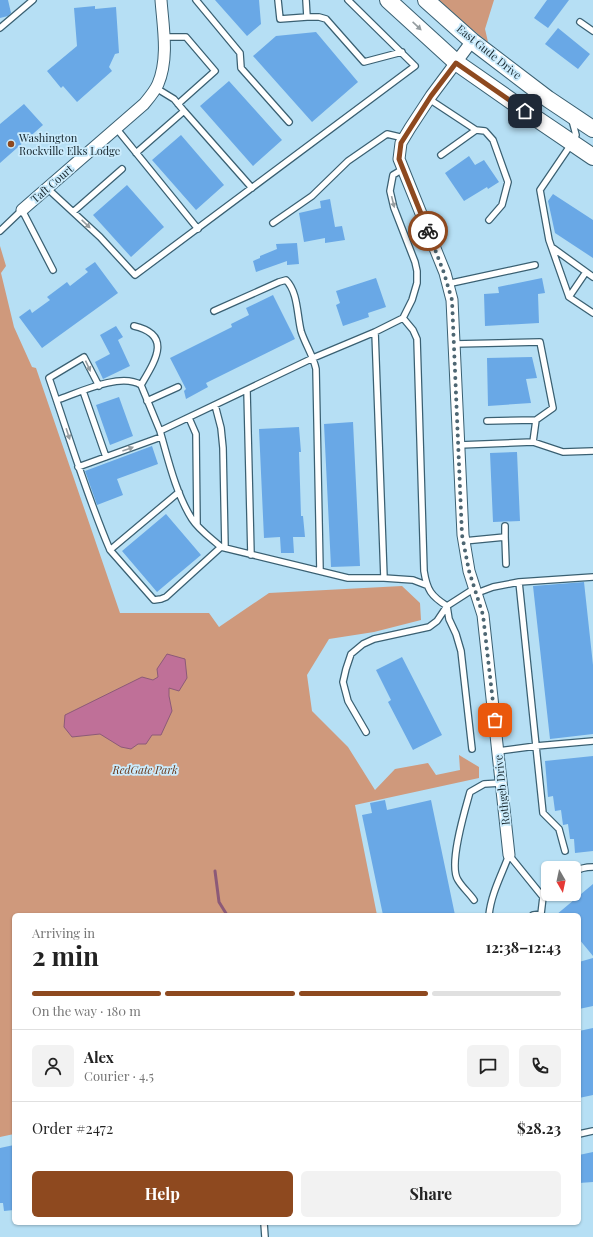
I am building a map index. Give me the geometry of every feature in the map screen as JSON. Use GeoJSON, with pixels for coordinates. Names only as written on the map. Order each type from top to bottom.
{"type":"FeatureCollection","features":[{"type":"Feature","properties":{"kind":"main road"},"geometry":{"type":"LineString","coordinates":[[388,0],[456,63],[593,157]]}},
{"type":"Feature","properties":{"kind":"main road","name":"East Gude Drive"},"geometry":{"type":"LineString","coordinates":[[426,0],[472,41],[548,99],[593,128]]}},
{"type":"Feature","properties":{"kind":"street","name":"Taft Court"},"geometry":{"type":"LineString","coordinates":[[22,210],[144,104],[158,85],[163,70],[164,54],[161,0]]}},
{"type":"Feature","properties":{"kind":"street","name":"Rothgeb Drive"},"geometry":{"type":"LineString","coordinates":[[472,41],[429,99],[404,138],[401,143],[399,159],[444,273],[452,300],[464,541],[469,571],[483,615],[510,855]]}},
{"type":"Feature","properties":{"kind":"lane"},"geometry":{"type":"LineString","coordinates":[[0,28],[33,0]]}},
{"type":"Feature","properties":{"kind":"lane"},"geometry":{"type":"LineString","coordinates":[[196,0],[240,53],[241,68],[289,122]]}},
{"type":"Feature","properties":{"kind":"lane"},"geometry":{"type":"LineString","coordinates":[[278,0],[280,19],[307,16],[326,19],[364,62],[402,52]]}},
{"type":"Feature","properties":{"kind":"lane"},"geometry":{"type":"LineString","coordinates":[[306,0],[307,16]]}},
{"type":"Feature","properties":{"kind":"lane"},"geometry":{"type":"LineString","coordinates":[[47,188],[100,237],[136,275],[415,66],[348,0]]}},
{"type":"Feature","properties":{"kind":"lane"},"geometry":{"type":"LineString","coordinates":[[580,22],[593,31]]}},
{"type":"Feature","properties":{"kind":"lane"},"geometry":{"type":"LineString","coordinates":[[163,37],[186,37],[214,71],[178,104]]}},
{"type":"Feature","properties":{"kind":"lane"},"geometry":{"type":"LineString","coordinates":[[156,88],[174,99],[252,188]]}},
{"type":"Feature","properties":{"kind":"lane"},"geometry":{"type":"LineString","coordinates":[[429,99],[476,130],[484,131],[493,140],[508,182],[502,205],[488,220]]}},
{"type":"Feature","properties":{"kind":"lane"},"geometry":{"type":"LineString","coordinates":[[136,153],[184,111]]}},
{"type":"Feature","properties":{"kind":"lane"},"geometry":{"type":"LineString","coordinates":[[568,112],[575,127],[576,135],[540,190],[549,240],[569,298],[593,313]]}},
{"type":"Feature","properties":{"kind":"lane"},"geometry":{"type":"LineString","coordinates":[[116,128],[198,229]]}},
{"type":"Feature","properties":{"kind":"lane"},"geometry":{"type":"LineString","coordinates":[[441,155],[476,130]]}},
{"type":"Feature","properties":{"kind":"lane"},"geometry":{"type":"LineString","coordinates":[[274,223],[312,196],[348,161],[387,134],[404,138]]}},
{"type":"Feature","properties":{"kind":"lane"},"geometry":{"type":"LineString","coordinates":[[73,212],[122,169]]}},
{"type":"Feature","properties":{"kind":"lane"},"geometry":{"type":"LineString","coordinates":[[78,467],[161,434],[215,405],[313,358],[375,332],[403,318],[412,300],[417,283],[415,262],[394,208],[390,191],[393,175],[403,169]]}},
{"type":"Feature","properties":{"kind":"lane"},"geometry":{"type":"LineString","coordinates":[[0,231],[22,210],[53,270]]}},
{"type":"Feature","properties":{"kind":"lane"},"geometry":{"type":"LineString","coordinates":[[553,248],[593,277]]}},
{"type":"Feature","properties":{"kind":"lane"},"geometry":{"type":"LineString","coordinates":[[447,284],[536,265]]}},
{"type":"Feature","properties":{"kind":"lane"},"geometry":{"type":"LineString","coordinates":[[569,298],[586,272]]}},
{"type":"Feature","properties":{"kind":"lane"},"geometry":{"type":"LineString","coordinates":[[214,311],[279,282],[286,280],[292,286],[301,332],[313,358],[316,369],[320,571]]}},
{"type":"Feature","properties":{"kind":"lane"},"geometry":{"type":"LineString","coordinates":[[403,318],[413,330],[417,339],[418,348],[424,571],[426,585],[436,598],[447,606],[449,619],[456,634],[461,651],[472,749]]}},
{"type":"Feature","properties":{"kind":"lane"},"geometry":{"type":"LineString","coordinates":[[134,326],[145,329],[154,334],[157,342],[158,352],[141,385]]}},
{"type":"Feature","properties":{"kind":"lane"},"geometry":{"type":"LineString","coordinates":[[375,332],[384,578]]}},
{"type":"Feature","properties":{"kind":"lane"},"geometry":{"type":"LineString","coordinates":[[454,344],[540,342],[553,408],[536,420],[487,421]]}},
{"type":"Feature","properties":{"kind":"lane"},"geometry":{"type":"LineString","coordinates":[[99,386],[84,357],[49,378],[78,467],[110,550],[154,600],[166,598],[223,548],[223,448],[221,428],[215,405]]}},
{"type":"Feature","properties":{"kind":"lane"},"geometry":{"type":"LineString","coordinates":[[57,400],[121,380],[134,381],[141,385],[161,434],[179,492],[192,519],[223,548],[348,578],[413,580],[426,585]]}},
{"type":"Feature","properties":{"kind":"lane"},"geometry":{"type":"LineString","coordinates":[[147,401],[178,387]]}},
{"type":"Feature","properties":{"kind":"lane"},"geometry":{"type":"LineString","coordinates":[[247,390],[251,555]]}},
{"type":"Feature","properties":{"kind":"lane"},"geometry":{"type":"LineString","coordinates":[[83,391],[106,457]]}},
{"type":"Feature","properties":{"kind":"lane"},"geometry":{"type":"LineString","coordinates":[[189,418],[196,434],[197,524]]}},
{"type":"Feature","properties":{"kind":"lane"},"geometry":{"type":"LineString","coordinates":[[533,442],[536,420]]}},
{"type":"Feature","properties":{"kind":"lane"},"geometry":{"type":"LineString","coordinates":[[459,445],[533,442],[563,452],[593,451]]}},
{"type":"Feature","properties":{"kind":"lane"},"geometry":{"type":"LineString","coordinates":[[110,550],[179,492]]}},
{"type":"Feature","properties":{"kind":"lane"},"geometry":{"type":"LineString","coordinates":[[505,526],[506,564]]}},
{"type":"Feature","properties":{"kind":"lane"},"geometry":{"type":"LineString","coordinates":[[464,541],[505,537]]}},
{"type":"Feature","properties":{"kind":"lane"},"geometry":{"type":"LineString","coordinates":[[366,732],[348,701],[343,682],[351,654],[363,644],[374,639],[429,626],[437,620],[447,606],[476,591],[519,582],[593,577]]}},
{"type":"Feature","properties":{"kind":"lane"},"geometry":{"type":"LineString","coordinates":[[519,582],[543,813],[559,829],[565,851]]}},
{"type":"Feature","properties":{"kind":"lane"},"geometry":{"type":"LineString","coordinates":[[498,751],[593,740]]}},
{"type":"Feature","properties":{"kind":"lane"},"geometry":{"type":"LineString","coordinates":[[474,900],[457,880],[455,868],[461,825],[470,792],[484,784],[502,783]]}},
{"type":"Feature","properties":{"kind":"lane"},"geometry":{"type":"LineString","coordinates":[[489,913],[494,893],[510,855],[541,889]]}},
{"type":"Feature","properties":{"kind":"lane"},"geometry":{"type":"LineString","coordinates":[[581,868],[593,867]]}},
{"type":"Feature","properties":{"kind":"lane"},"geometry":{"type":"LineString","coordinates":[[541,913],[544,901]]}},
{"type":"Feature","properties":{"kind":"lane"},"geometry":{"type":"LineString","coordinates":[[581,1134],[593,1131]]}},
{"type":"Feature","properties":{"kind":"lane"},"geometry":{"type":"LineString","coordinates":[[264,1225],[265,1237]]}},
{"type":"Feature","properties":{"kind":"green space"},"geometry":{"type":"Polygon","coordinates":[[[435,0],[494,0],[485,29],[488,42],[435,0]]]}},
{"type":"Feature","properties":{"kind":"green space","name":"RedGate Park"},"geometry":{"type":"Polygon","coordinates":[[[0,246],[6,266],[1,273],[14,327],[32,367],[36,368],[120,613],[209,613],[219,627],[269,593],[402,586],[420,603],[421,620],[374,632],[329,639],[307,675],[312,711],[348,747],[375,790],[395,769],[428,763],[436,775],[460,770],[459,755],[479,767],[479,778],[355,805],[377,913],[12,913],[12,1134],[0,1137],[0,246]]]}},
{"type":"Feature","properties":{"kind":"shaded area"},"geometry":{"type":"Polygon","coordinates":[[[167,654],[185,659],[187,678],[179,691],[169,688],[172,711],[161,735],[152,735],[146,744],[138,744],[131,749],[121,747],[100,734],[72,737],[64,727],[65,715],[142,677],[153,680],[158,677],[157,669],[167,654]]]}},
{"type":"Feature","properties":{"kind":"building"},"geometry":{"type":"Polygon","coordinates":[[[0,0],[8,0],[11,13],[8,16],[0,18],[0,0]]]}},
{"type":"Feature","properties":{"kind":"building"},"geometry":{"type":"Polygon","coordinates":[[[215,0],[259,0],[261,24],[247,36],[215,0]]]}},
{"type":"Feature","properties":{"kind":"building"},"geometry":{"type":"Polygon","coordinates":[[[547,0],[569,0],[548,28],[534,18],[547,0]]]}},
{"type":"Feature","properties":{"kind":"building"},"geometry":{"type":"Polygon","coordinates":[[[95,6],[95,9],[116,7],[119,53],[115,54],[109,67],[112,71],[77,102],[63,86],[61,88],[47,71],[77,46],[74,8],[95,6]]]}},
{"type":"Feature","properties":{"kind":"building"},"geometry":{"type":"Polygon","coordinates":[[[558,28],[590,54],[578,69],[545,44],[558,28]]]}},
{"type":"Feature","properties":{"kind":"building"},"geometry":{"type":"Polygon","coordinates":[[[316,32],[358,82],[312,122],[253,56],[276,36],[316,32]]]}},
{"type":"Feature","properties":{"kind":"building"},"geometry":{"type":"Polygon","coordinates":[[[229,81],[282,140],[253,166],[200,106],[229,81]]]}},
{"type":"Feature","properties":{"kind":"building","name":"Washington Rockville Elks Lodge"},"geometry":{"type":"Polygon","coordinates":[[[24,104],[43,125],[0,163],[0,124],[24,104]]]}},
{"type":"Feature","properties":{"kind":"building"},"geometry":{"type":"Polygon","coordinates":[[[181,135],[224,185],[196,210],[152,160],[181,135]]]}},
{"type":"Feature","properties":{"kind":"building"},"geometry":{"type":"Polygon","coordinates":[[[469,156],[475,165],[484,160],[499,182],[488,189],[487,187],[464,201],[445,173],[469,156]]]}},
{"type":"Feature","properties":{"kind":"building"},"geometry":{"type":"Polygon","coordinates":[[[127,185],[164,227],[131,257],[93,215],[127,185]]]}},
{"type":"Feature","properties":{"kind":"building"},"geometry":{"type":"Polygon","coordinates":[[[553,194],[593,220],[593,258],[555,233],[548,201],[553,194]]]}},
{"type":"Feature","properties":{"kind":"building"},"geometry":{"type":"Polygon","coordinates":[[[330,199],[335,227],[342,226],[345,240],[325,243],[325,238],[304,242],[299,213],[321,208],[320,201],[330,199]]]}},
{"type":"Feature","properties":{"kind":"building"},"geometry":{"type":"Polygon","coordinates":[[[297,243],[299,264],[287,265],[287,261],[256,272],[253,261],[260,258],[260,256],[277,249],[276,244],[297,243]]]}},
{"type":"Feature","properties":{"kind":"building"},"geometry":{"type":"Polygon","coordinates":[[[95,262],[118,293],[42,348],[19,317],[30,309],[32,313],[50,300],[47,297],[67,282],[70,286],[88,272],[85,269],[95,262]]]}},
{"type":"Feature","properties":{"kind":"building"},"geometry":{"type":"Polygon","coordinates":[[[376,278],[386,307],[368,313],[369,317],[343,326],[336,305],[340,303],[336,291],[376,278]]]}},
{"type":"Feature","properties":{"kind":"building"},"geometry":{"type":"Polygon","coordinates":[[[542,278],[545,293],[538,294],[539,323],[485,326],[484,294],[499,293],[498,287],[542,278]]]}},
{"type":"Feature","properties":{"kind":"building"},"geometry":{"type":"Polygon","coordinates":[[[273,295],[295,339],[206,383],[208,387],[186,399],[184,391],[186,389],[170,358],[232,327],[231,324],[249,315],[246,308],[273,295]]]}},
{"type":"Feature","properties":{"kind":"building"},"geometry":{"type":"Polygon","coordinates":[[[116,326],[123,337],[118,340],[130,366],[103,379],[95,362],[110,354],[100,335],[116,326]]]}},
{"type":"Feature","properties":{"kind":"building"},"geometry":{"type":"Polygon","coordinates":[[[532,357],[537,378],[526,379],[531,403],[488,406],[487,358],[532,357]]]}},
{"type":"Feature","properties":{"kind":"building"},"geometry":{"type":"Polygon","coordinates":[[[119,397],[133,436],[110,445],[96,405],[119,397]]]}},
{"type":"Feature","properties":{"kind":"building"},"geometry":{"type":"Polygon","coordinates":[[[353,422],[360,566],[331,567],[324,424],[353,422]]]}},
{"type":"Feature","properties":{"kind":"building"},"geometry":{"type":"Polygon","coordinates":[[[299,427],[301,452],[299,452],[301,516],[303,516],[305,537],[293,537],[294,553],[281,553],[280,537],[264,538],[259,429],[299,427]]]}},
{"type":"Feature","properties":{"kind":"building"},"geometry":{"type":"Polygon","coordinates":[[[152,446],[158,464],[117,479],[123,495],[97,505],[85,471],[152,446]]]}},
{"type":"Feature","properties":{"kind":"building"},"geometry":{"type":"Polygon","coordinates":[[[517,452],[520,521],[493,522],[490,453],[517,452]]]}},
{"type":"Feature","properties":{"kind":"building"},"geometry":{"type":"Polygon","coordinates":[[[166,514],[201,555],[157,592],[122,551],[166,514]]]}},
{"type":"Feature","properties":{"kind":"building"},"geometry":{"type":"Polygon","coordinates":[[[584,582],[593,665],[593,734],[550,739],[533,586],[584,582]]]}},
{"type":"Feature","properties":{"kind":"building"},"geometry":{"type":"Polygon","coordinates":[[[402,657],[442,735],[413,750],[388,702],[391,700],[376,670],[402,657]]]}},
{"type":"Feature","properties":{"kind":"building"},"geometry":{"type":"Polygon","coordinates":[[[593,756],[593,851],[575,853],[574,839],[570,839],[568,824],[563,825],[561,810],[555,811],[553,796],[548,797],[545,761],[593,756]]]}},
{"type":"Feature","properties":{"kind":"building"},"geometry":{"type":"Polygon","coordinates":[[[385,800],[387,810],[431,800],[455,913],[383,913],[362,815],[372,813],[370,803],[385,800]]]}},
{"type":"Feature","properties":{"kind":"building"},"geometry":{"type":"Polygon","coordinates":[[[593,884],[593,956],[581,941],[581,913],[558,913],[573,901],[581,901],[581,894],[593,884]]]}},
{"type":"Feature","properties":{"kind":"building"},"geometry":{"type":"Polygon","coordinates":[[[593,958],[593,1006],[581,1009],[581,961],[593,958]]]}},
{"type":"Feature","properties":{"kind":"building"},"geometry":{"type":"Polygon","coordinates":[[[593,1028],[593,1095],[581,1098],[581,1031],[593,1028]]]}},
{"type":"Feature","properties":{"kind":"building"},"geometry":{"type":"Polygon","coordinates":[[[12,1145],[12,1210],[4,1211],[3,1203],[0,1203],[0,1148],[12,1145]]]}},
{"type":"Feature","properties":{"kind":"building"},"geometry":{"type":"Polygon","coordinates":[[[593,1152],[593,1182],[581,1183],[581,1155],[593,1152]]]}},
{"type":"Feature","properties":{"kind":"waterway"},"geometry":{"type":"LineString","coordinates":[[215,871],[219,902],[226,913]]}},
{"type":"Feature","properties":{"kind":"way so far"},"geometry":{"type":"LineString","coordinates":[[428,231],[444,273],[452,300],[462,535],[469,571],[483,615],[495,720]]}},
{"type":"Feature","properties":{"kind":"place","name":"Washington Rockville Elks Lodge"},"geometry":{"type":"Point","coordinates":[11,144]}},
{"type":"Feature","properties":{"kind":"route"},"geometry":{"type":"LineString","coordinates":[[428,231],[399,159],[401,143],[431,96],[456,63],[525,111]]}}]}
